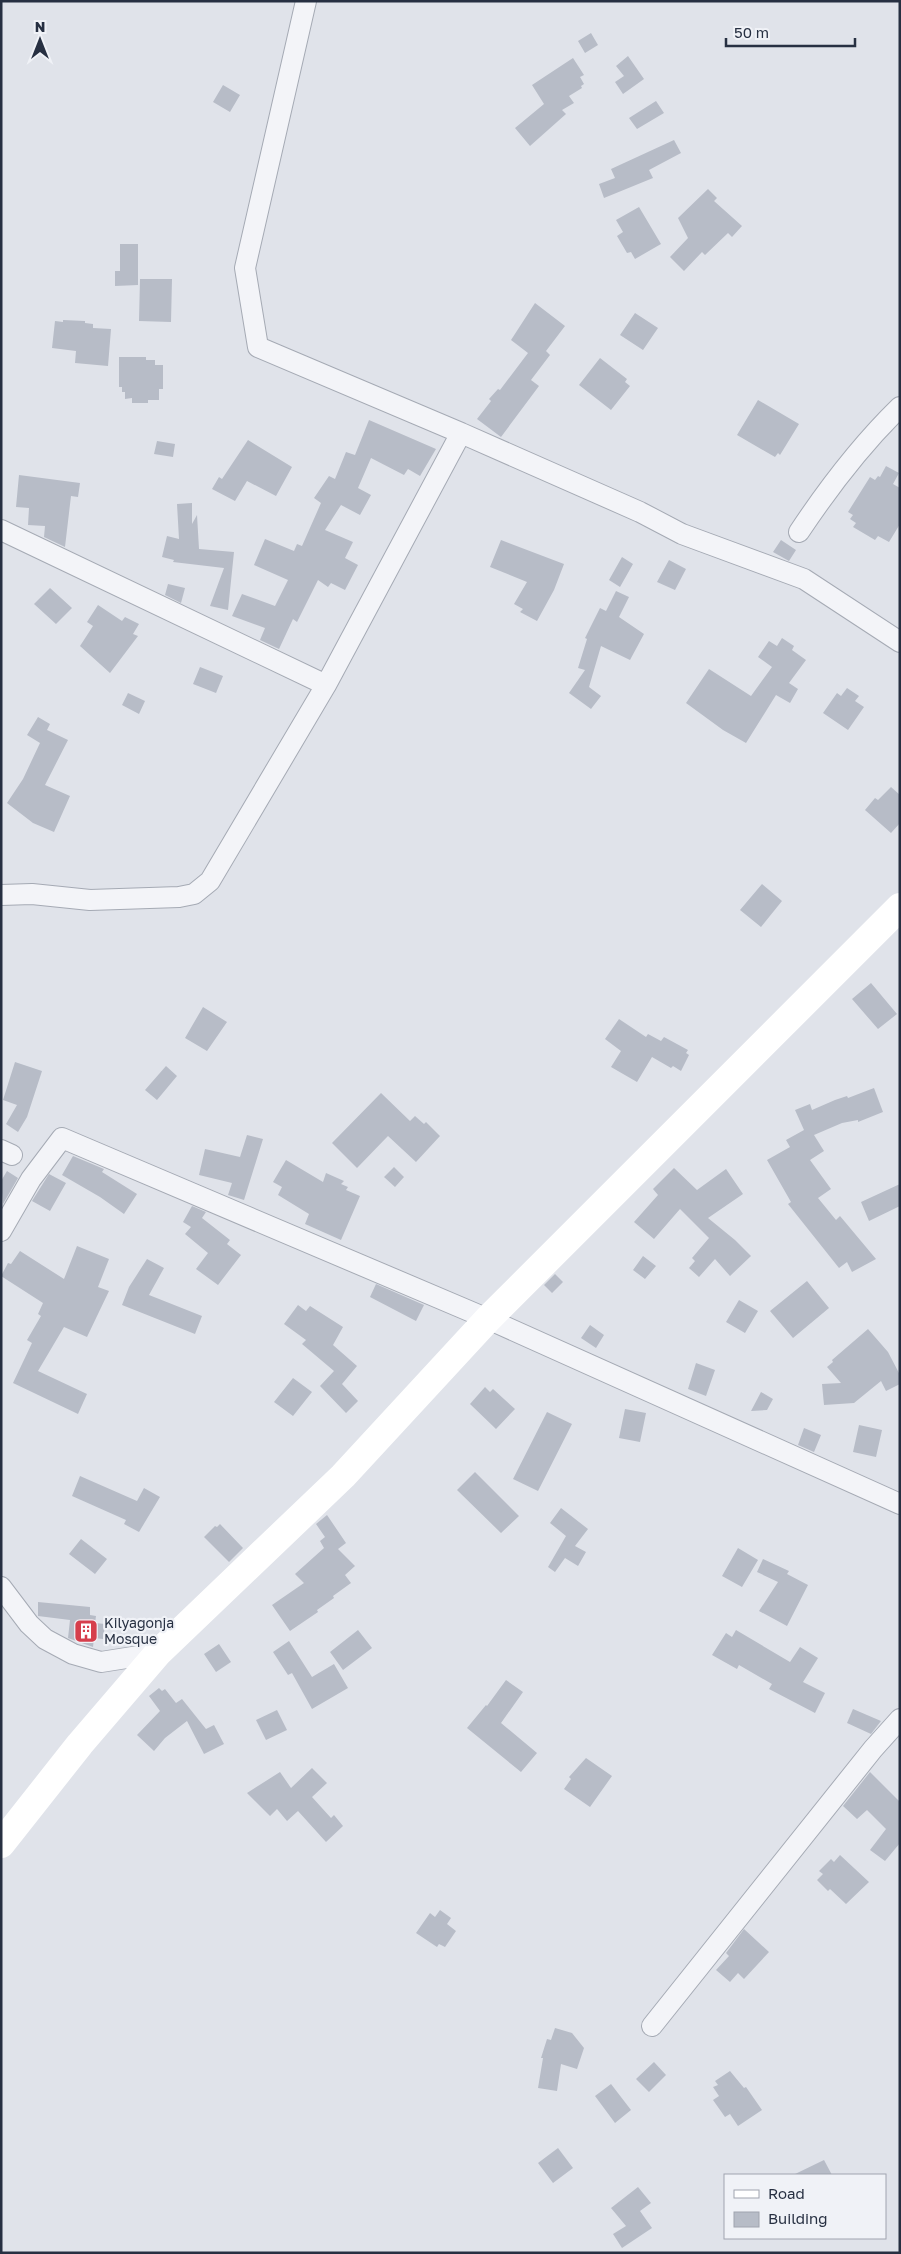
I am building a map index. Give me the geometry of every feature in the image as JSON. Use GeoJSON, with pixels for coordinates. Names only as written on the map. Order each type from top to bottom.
{"type":"FeatureCollection","features":[{"type":"Feature","properties":{"kind":"street"},"geometry":{"type":"LineString","coordinates":[[306,1],[245,268],[258,347],[461,433],[640,512],[682,534],[804,579],[900,642]]}},
{"type":"Feature","properties":{"kind":"street"},"geometry":{"type":"LineString","coordinates":[[799,532],[828,489],[877,429],[900,407]]}},
{"type":"Feature","properties":{"kind":"street"},"geometry":{"type":"LineString","coordinates":[[1,894],[32,894],[90,900],[179,896],[194,894],[210,881],[326,685],[461,433]]}},
{"type":"Feature","properties":{"kind":"street"},"geometry":{"type":"LineString","coordinates":[[1,530],[326,685]]}},
{"type":"Feature","properties":{"kind":"street"},"geometry":{"type":"LineString","coordinates":[[1,1844],[80,1744],[158,1652],[343,1476],[488,1319],[900,907]]}},
{"type":"Feature","properties":{"kind":"street"},"geometry":{"type":"LineString","coordinates":[[1,1231],[31,1178],[62,1138],[488,1319],[900,1504]]}},
{"type":"Feature","properties":{"kind":"street"},"geometry":{"type":"LineString","coordinates":[[1,1587],[29,1624],[45,1639],[73,1654],[101,1662],[158,1652]]}},
{"type":"Feature","properties":{"kind":"street"},"geometry":{"type":"LineString","coordinates":[[652,2026],[873,1749],[900,1719]]}},
{"type":"Feature","properties":{"kind":"building"},"geometry":{"type":"Polygon","coordinates":[[[591,33],[598,45],[585,53],[578,41],[591,33]]]}},
{"type":"Feature","properties":{"kind":"building"},"geometry":{"type":"Polygon","coordinates":[[[628,56],[644,79],[623,94],[615,82],[624,76],[616,66],[628,56]]]}},
{"type":"Feature","properties":{"kind":"building"},"geometry":{"type":"Polygon","coordinates":[[[573,58],[584,75],[580,77],[584,84],[581,86],[582,88],[569,96],[574,103],[562,110],[566,114],[530,146],[515,128],[544,104],[532,85],[573,58]]]}},
{"type":"Feature","properties":{"kind":"building"},"geometry":{"type":"Polygon","coordinates":[[[223,85],[240,95],[230,112],[213,102],[223,85]]]}},
{"type":"Feature","properties":{"kind":"building"},"geometry":{"type":"Polygon","coordinates":[[[656,101],[664,113],[637,129],[629,118],[656,101]]]}},
{"type":"Feature","properties":{"kind":"building"},"geometry":{"type":"Polygon","coordinates":[[[674,140],[681,153],[649,170],[653,178],[604,198],[599,184],[615,178],[611,169],[674,140]]]}},
{"type":"Feature","properties":{"kind":"building"},"geometry":{"type":"Polygon","coordinates":[[[708,189],[717,198],[714,201],[742,226],[732,237],[728,233],[705,255],[702,252],[684,271],[670,257],[688,238],[678,218],[708,189]]]}},
{"type":"Feature","properties":{"kind":"building"},"geometry":{"type":"Polygon","coordinates":[[[639,207],[661,244],[635,259],[631,252],[627,253],[617,236],[623,232],[616,220],[639,207]]]}},
{"type":"Feature","properties":{"kind":"building"},"geometry":{"type":"Polygon","coordinates":[[[120,244],[138,244],[138,285],[115,286],[115,271],[120,271],[120,244]]]}},
{"type":"Feature","properties":{"kind":"building"},"geometry":{"type":"Polygon","coordinates":[[[140,279],[172,279],[171,322],[139,321],[140,279]]]}},
{"type":"Feature","properties":{"kind":"building"},"geometry":{"type":"Polygon","coordinates":[[[535,303],[565,326],[546,351],[550,355],[531,380],[539,386],[501,437],[477,419],[491,401],[489,399],[498,389],[500,390],[528,353],[511,340],[535,303]]]}},
{"type":"Feature","properties":{"kind":"building"},"geometry":{"type":"Polygon","coordinates":[[[635,313],[658,328],[643,350],[620,335],[635,313]]]}},
{"type":"Feature","properties":{"kind":"building"},"geometry":{"type":"Polygon","coordinates":[[[63,320],[85,321],[85,323],[93,324],[93,328],[111,329],[108,366],[75,363],[76,351],[52,348],[55,321],[63,322],[63,320]]]}},
{"type":"Feature","properties":{"kind":"building"},"geometry":{"type":"Polygon","coordinates":[[[119,357],[146,357],[146,360],[155,360],[155,365],[163,365],[163,389],[159,389],[159,400],[148,400],[148,403],[132,403],[132,398],[125,399],[125,392],[122,392],[122,387],[119,387],[119,357]]]}},
{"type":"Feature","properties":{"kind":"building"},"geometry":{"type":"Polygon","coordinates":[[[600,358],[627,379],[625,382],[630,386],[611,410],[579,385],[600,358]]]}},
{"type":"Feature","properties":{"kind":"building"},"geometry":{"type":"Polygon","coordinates":[[[758,400],[799,424],[780,455],[778,453],[775,457],[737,435],[758,400]]]}},
{"type":"Feature","properties":{"kind":"building"},"geometry":{"type":"Polygon","coordinates":[[[369,420],[436,449],[420,476],[408,469],[404,475],[371,458],[358,488],[371,495],[360,515],[341,505],[325,530],[353,542],[345,558],[358,565],[345,590],[331,583],[328,587],[318,580],[297,622],[293,619],[279,649],[260,640],[265,628],[232,616],[242,594],[275,606],[288,580],[254,565],[265,539],[294,551],[297,544],[302,546],[321,503],[314,498],[329,476],[335,479],[346,452],[355,455],[369,420]]]}},
{"type":"Feature","properties":{"kind":"building"},"geometry":{"type":"Polygon","coordinates":[[[248,440],[292,467],[276,496],[247,481],[235,501],[212,489],[219,477],[222,479],[248,440]]]}},
{"type":"Feature","properties":{"kind":"building"},"geometry":{"type":"Polygon","coordinates":[[[157,441],[175,444],[173,457],[154,454],[157,441]]]}},
{"type":"Feature","properties":{"kind":"building"},"geometry":{"type":"Polygon","coordinates":[[[886,466],[899,473],[893,484],[900,488],[900,524],[889,542],[878,536],[875,540],[853,527],[856,523],[850,519],[853,515],[848,512],[870,477],[875,480],[878,476],[880,477],[886,466]]]}},
{"type":"Feature","properties":{"kind":"building"},"geometry":{"type":"Polygon","coordinates":[[[19,475],[80,483],[78,497],[71,496],[65,547],[44,537],[45,526],[28,525],[29,508],[16,507],[19,475]]]}},
{"type":"Feature","properties":{"kind":"building"},"geometry":{"type":"Polygon","coordinates":[[[192,503],[192,524],[197,515],[199,549],[234,552],[228,610],[210,606],[224,568],[173,562],[174,560],[162,557],[167,536],[179,539],[177,504],[192,503]]]}},
{"type":"Feature","properties":{"kind":"building"},"geometry":{"type":"Polygon","coordinates":[[[501,540],[564,564],[554,590],[537,621],[520,612],[523,609],[514,604],[527,582],[490,567],[501,540]]]}},
{"type":"Feature","properties":{"kind":"building"},"geometry":{"type":"Polygon","coordinates":[[[781,540],[796,550],[789,561],[773,552],[781,540]]]}},
{"type":"Feature","properties":{"kind":"building"},"geometry":{"type":"Polygon","coordinates":[[[622,557],[633,564],[620,587],[609,580],[622,557]]]}},
{"type":"Feature","properties":{"kind":"building"},"geometry":{"type":"Polygon","coordinates":[[[669,560],[686,569],[675,590],[657,582],[669,560]]]}},
{"type":"Feature","properties":{"kind":"building"},"geometry":{"type":"Polygon","coordinates":[[[168,584],[185,588],[181,603],[165,595],[168,584]]]}},
{"type":"Feature","properties":{"kind":"building"},"geometry":{"type":"Polygon","coordinates":[[[50,588],[72,608],[56,624],[34,604],[50,588]]]}},
{"type":"Feature","properties":{"kind":"building"},"geometry":{"type":"Polygon","coordinates":[[[616,591],[629,597],[619,617],[644,634],[630,660],[601,646],[589,687],[601,696],[591,709],[569,693],[585,670],[578,668],[587,639],[585,638],[600,608],[606,611],[616,591]]]}},
{"type":"Feature","properties":{"kind":"building"},"geometry":{"type":"Polygon","coordinates":[[[98,605],[122,621],[125,617],[139,624],[133,634],[138,636],[110,673],[80,646],[93,626],[87,622],[98,605]]]}},
{"type":"Feature","properties":{"kind":"building"},"geometry":{"type":"Polygon","coordinates":[[[782,638],[794,646],[792,650],[806,660],[789,683],[798,689],[790,703],[776,695],[746,743],[723,730],[686,703],[709,669],[751,696],[772,667],[758,657],[769,641],[777,646],[782,638]]]}},
{"type":"Feature","properties":{"kind":"building"},"geometry":{"type":"Polygon","coordinates":[[[200,667],[223,676],[216,693],[193,684],[200,667]]]}},
{"type":"Feature","properties":{"kind":"building"},"geometry":{"type":"Polygon","coordinates":[[[847,688],[859,696],[855,701],[864,707],[848,730],[823,713],[837,693],[841,696],[847,688]]]}},
{"type":"Feature","properties":{"kind":"building"},"geometry":{"type":"Polygon","coordinates":[[[128,693],[145,701],[139,714],[122,705],[128,693]]]}},
{"type":"Feature","properties":{"kind":"building"},"geometry":{"type":"Polygon","coordinates":[[[38,717],[50,724],[47,730],[68,740],[45,785],[70,796],[54,832],[33,823],[7,803],[23,779],[40,743],[27,735],[38,717]]]}},
{"type":"Feature","properties":{"kind":"building"},"geometry":{"type":"Polygon","coordinates":[[[891,787],[900,795],[900,823],[891,833],[865,810],[875,798],[878,800],[891,787]]]}},
{"type":"Feature","properties":{"kind":"building"},"geometry":{"type":"Polygon","coordinates":[[[762,884],[782,901],[761,927],[740,910],[762,884]]]}},
{"type":"Feature","properties":{"kind":"building"},"geometry":{"type":"Polygon","coordinates":[[[871,983],[897,1014],[878,1029],[852,999],[871,983]]]}},
{"type":"Feature","properties":{"kind":"building"},"geometry":{"type":"Polygon","coordinates":[[[203,1007],[227,1022],[207,1051],[185,1038],[203,1007]]]}},
{"type":"Feature","properties":{"kind":"building"},"geometry":{"type":"Polygon","coordinates":[[[619,1019],[646,1037],[648,1034],[661,1041],[664,1037],[688,1050],[686,1053],[689,1055],[681,1071],[673,1066],[671,1068],[652,1057],[637,1082],[611,1067],[621,1051],[605,1039],[619,1019]]]}},
{"type":"Feature","properties":{"kind":"building"},"geometry":{"type":"Polygon","coordinates":[[[15,1062],[42,1071],[27,1117],[18,1132],[6,1124],[17,1105],[3,1100],[15,1062]]]}},
{"type":"Feature","properties":{"kind":"building"},"geometry":{"type":"Polygon","coordinates":[[[166,1066],[177,1076],[157,1100],[145,1090],[166,1066]]]}},
{"type":"Feature","properties":{"kind":"building"},"geometry":{"type":"Polygon","coordinates":[[[874,1088],[883,1112],[858,1122],[858,1120],[842,1123],[814,1135],[824,1151],[810,1160],[831,1189],[818,1198],[836,1220],[840,1216],[876,1259],[852,1272],[847,1262],[839,1268],[788,1204],[791,1202],[767,1160],[790,1147],[786,1140],[804,1130],[795,1110],[810,1104],[812,1110],[835,1100],[847,1096],[848,1098],[874,1088]]]}},
{"type":"Feature","properties":{"kind":"building"},"geometry":{"type":"Polygon","coordinates":[[[381,1093],[410,1121],[415,1116],[424,1124],[426,1122],[440,1136],[416,1162],[388,1136],[357,1168],[332,1143],[381,1093]]]}},
{"type":"Feature","properties":{"kind":"building"},"geometry":{"type":"Polygon","coordinates":[[[247,1135],[263,1139],[244,1200],[228,1195],[232,1183],[199,1175],[205,1149],[240,1157],[247,1135]]]}},
{"type":"Feature","properties":{"kind":"building"},"geometry":{"type":"Polygon","coordinates":[[[73,1156],[104,1169],[102,1172],[137,1194],[124,1214],[100,1197],[62,1175],[73,1156]]]}},
{"type":"Feature","properties":{"kind":"building"},"geometry":{"type":"Polygon","coordinates":[[[286,1160],[323,1182],[326,1173],[344,1181],[341,1184],[348,1187],[346,1190],[360,1196],[341,1240],[305,1224],[309,1214],[278,1195],[282,1187],[273,1182],[286,1160]]]}},
{"type":"Feature","properties":{"kind":"building"},"geometry":{"type":"Polygon","coordinates":[[[394,1167],[404,1177],[395,1187],[384,1177],[394,1167]]]}},
{"type":"Feature","properties":{"kind":"building"},"geometry":{"type":"Polygon","coordinates":[[[674,1168],[697,1190],[726,1169],[743,1194],[708,1218],[751,1256],[730,1276],[715,1259],[699,1277],[689,1268],[695,1261],[692,1258],[709,1238],[680,1209],[654,1239],[634,1222],[658,1195],[653,1189],[674,1168]]]}},
{"type":"Feature","properties":{"kind":"building"},"geometry":{"type":"Polygon","coordinates":[[[7,1171],[18,1178],[3,1204],[1,1181],[7,1171]]]}},
{"type":"Feature","properties":{"kind":"building"},"geometry":{"type":"Polygon","coordinates":[[[49,1174],[66,1183],[50,1211],[32,1201],[49,1174]]]}},
{"type":"Feature","properties":{"kind":"building"},"geometry":{"type":"Polygon","coordinates":[[[900,1184],[900,1206],[869,1221],[861,1202],[900,1184]]]}},
{"type":"Feature","properties":{"kind":"building"},"geometry":{"type":"Polygon","coordinates":[[[192,1206],[206,1212],[202,1218],[230,1240],[227,1244],[241,1255],[218,1285],[196,1269],[208,1253],[185,1234],[191,1227],[183,1222],[192,1206]]]}},
{"type":"Feature","properties":{"kind":"building"},"geometry":{"type":"Polygon","coordinates":[[[77,1246],[109,1259],[98,1287],[109,1291],[87,1337],[64,1327],[38,1371],[87,1394],[78,1414],[13,1383],[32,1343],[27,1340],[41,1316],[38,1314],[43,1303],[1,1276],[8,1263],[11,1264],[20,1251],[64,1279],[77,1246]]]}},
{"type":"Feature","properties":{"kind":"building"},"geometry":{"type":"Polygon","coordinates":[[[643,1256],[656,1266],[645,1279],[633,1270],[643,1256]]]}},
{"type":"Feature","properties":{"kind":"building"},"geometry":{"type":"Polygon","coordinates":[[[147,1259],[164,1268],[149,1295],[202,1316],[195,1334],[122,1305],[129,1287],[147,1259]]]}},
{"type":"Feature","properties":{"kind":"building"},"geometry":{"type":"Polygon","coordinates":[[[555,1274],[563,1282],[552,1293],[544,1285],[555,1274]]]}},
{"type":"Feature","properties":{"kind":"building"},"geometry":{"type":"Polygon","coordinates":[[[807,1281],[829,1308],[793,1338],[770,1311],[807,1281]]]}},
{"type":"Feature","properties":{"kind":"building"},"geometry":{"type":"Polygon","coordinates":[[[376,1284],[424,1305],[416,1321],[370,1297],[376,1284]]]}},
{"type":"Feature","properties":{"kind":"building"},"geometry":{"type":"Polygon","coordinates":[[[739,1300],[758,1311],[745,1333],[726,1322],[739,1300]]]}},
{"type":"Feature","properties":{"kind":"building"},"geometry":{"type":"Polygon","coordinates":[[[298,1305],[306,1311],[310,1306],[343,1327],[333,1345],[357,1366],[342,1384],[358,1401],[346,1413],[320,1386],[334,1371],[302,1344],[306,1340],[284,1324],[298,1305]]]}},
{"type":"Feature","properties":{"kind":"building"},"geometry":{"type":"Polygon","coordinates":[[[590,1325],[604,1335],[596,1348],[581,1338],[590,1325]]]}},
{"type":"Feature","properties":{"kind":"building"},"geometry":{"type":"Polygon","coordinates":[[[868,1329],[888,1352],[900,1375],[900,1384],[886,1391],[881,1381],[854,1403],[824,1405],[822,1384],[841,1383],[827,1367],[833,1362],[832,1360],[868,1329]]]}},
{"type":"Feature","properties":{"kind":"building"},"geometry":{"type":"Polygon","coordinates":[[[696,1363],[715,1370],[706,1396],[688,1389],[696,1363]]]}},
{"type":"Feature","properties":{"kind":"building"},"geometry":{"type":"Polygon","coordinates":[[[293,1378],[312,1392],[293,1416],[274,1402],[293,1378]]]}},
{"type":"Feature","properties":{"kind":"building"},"geometry":{"type":"Polygon","coordinates":[[[485,1387],[490,1392],[493,1389],[515,1409],[496,1429],[470,1404],[485,1387]]]}},
{"type":"Feature","properties":{"kind":"building"},"geometry":{"type":"Polygon","coordinates":[[[761,1392],[773,1399],[767,1410],[751,1411],[761,1392]]]}},
{"type":"Feature","properties":{"kind":"building"},"geometry":{"type":"Polygon","coordinates":[[[625,1409],[646,1413],[640,1442],[619,1438],[625,1409]]]}},
{"type":"Feature","properties":{"kind":"building"},"geometry":{"type":"Polygon","coordinates":[[[547,1412],[572,1424],[538,1491],[513,1479],[547,1412]]]}},
{"type":"Feature","properties":{"kind":"building"},"geometry":{"type":"Polygon","coordinates":[[[859,1425],[882,1430],[876,1457],[853,1452],[859,1425]]]}},
{"type":"Feature","properties":{"kind":"building"},"geometry":{"type":"Polygon","coordinates":[[[804,1428],[821,1435],[814,1452],[798,1445],[804,1428]]]}},
{"type":"Feature","properties":{"kind":"building"},"geometry":{"type":"Polygon","coordinates":[[[475,1472],[519,1516],[501,1533],[457,1490],[475,1472]]]}},
{"type":"Feature","properties":{"kind":"building"},"geometry":{"type":"Polygon","coordinates":[[[80,1476],[137,1501],[144,1488],[160,1497],[139,1532],[124,1524],[126,1520],[72,1496],[80,1476]]]}},
{"type":"Feature","properties":{"kind":"building"},"geometry":{"type":"Polygon","coordinates":[[[561,1508],[588,1529],[575,1546],[586,1552],[578,1566],[565,1558],[555,1572],[548,1567],[566,1536],[550,1523],[561,1508]]]}},
{"type":"Feature","properties":{"kind":"building"},"geometry":{"type":"Polygon","coordinates":[[[327,1515],[346,1543],[338,1549],[355,1566],[345,1575],[351,1583],[317,1610],[318,1612],[290,1631],[272,1605],[304,1583],[295,1574],[324,1548],[320,1541],[325,1537],[316,1524],[327,1515]]]}},
{"type":"Feature","properties":{"kind":"building"},"geometry":{"type":"Polygon","coordinates":[[[220,1524],[243,1548],[229,1562],[204,1537],[215,1526],[217,1527],[220,1524]]]}},
{"type":"Feature","properties":{"kind":"building"},"geometry":{"type":"Polygon","coordinates":[[[81,1539],[107,1559],[95,1574],[69,1554],[81,1539]]]}},
{"type":"Feature","properties":{"kind":"building"},"geometry":{"type":"Polygon","coordinates":[[[738,1548],[758,1560],[742,1587],[722,1576],[738,1548]]]}},
{"type":"Feature","properties":{"kind":"building"},"geometry":{"type":"Polygon","coordinates":[[[763,1559],[789,1571],[787,1574],[808,1585],[787,1626],[759,1611],[778,1582],[757,1572],[763,1559]]]}},
{"type":"Feature","properties":{"kind":"building","name":"Kilyagonja Mosque"},"geometry":{"type":"Polygon","coordinates":[[[38,1602],[90,1607],[90,1615],[96,1616],[95,1623],[105,1624],[103,1639],[94,1638],[93,1647],[68,1638],[70,1620],[38,1616],[38,1602]]]}},
{"type":"Feature","properties":{"kind":"building"},"geometry":{"type":"Polygon","coordinates":[[[358,1630],[372,1648],[343,1670],[330,1652],[358,1630]]]}},
{"type":"Feature","properties":{"kind":"building"},"geometry":{"type":"Polygon","coordinates":[[[736,1630],[790,1662],[800,1647],[818,1658],[803,1682],[825,1693],[815,1713],[769,1689],[772,1684],[739,1665],[737,1669],[712,1655],[726,1633],[732,1637],[736,1630]]]}},
{"type":"Feature","properties":{"kind":"building"},"geometry":{"type":"Polygon","coordinates":[[[289,1641],[312,1677],[334,1664],[348,1688],[312,1709],[292,1673],[288,1675],[273,1652],[289,1641]]]}},
{"type":"Feature","properties":{"kind":"building"},"geometry":{"type":"Polygon","coordinates":[[[219,1644],[231,1662],[216,1672],[204,1654],[219,1644]]]}},
{"type":"Feature","properties":{"kind":"building"},"geometry":{"type":"Polygon","coordinates":[[[506,1680],[523,1692],[501,1723],[537,1753],[521,1772],[467,1728],[487,1706],[506,1680]]]}},
{"type":"Feature","properties":{"kind":"building"},"geometry":{"type":"Polygon","coordinates":[[[159,1688],[162,1691],[165,1689],[176,1703],[182,1699],[206,1729],[214,1725],[224,1744],[204,1754],[187,1721],[165,1738],[154,1751],[137,1735],[160,1711],[149,1696],[159,1688]]]}},
{"type":"Feature","properties":{"kind":"building"},"geometry":{"type":"Polygon","coordinates":[[[853,1709],[881,1721],[871,1734],[847,1723],[853,1709]]]}},
{"type":"Feature","properties":{"kind":"building"},"geometry":{"type":"Polygon","coordinates":[[[277,1710],[287,1730],[266,1740],[256,1720],[277,1710]]]}},
{"type":"Feature","properties":{"kind":"building"},"geometry":{"type":"Polygon","coordinates":[[[586,1758],[612,1776],[590,1807],[564,1789],[571,1779],[569,1777],[586,1758]]]}},
{"type":"Feature","properties":{"kind":"building"},"geometry":{"type":"Polygon","coordinates":[[[312,1768],[327,1783],[312,1797],[331,1818],[334,1815],[343,1826],[326,1842],[298,1811],[287,1821],[277,1809],[270,1816],[247,1793],[280,1772],[291,1788],[312,1768]]]}},
{"type":"Feature","properties":{"kind":"building"},"geometry":{"type":"Polygon","coordinates":[[[870,1772],[900,1802],[900,1843],[885,1861],[870,1850],[886,1829],[867,1810],[857,1819],[843,1806],[870,1772]]]}},
{"type":"Feature","properties":{"kind":"building"},"geometry":{"type":"Polygon","coordinates":[[[840,1855],[869,1882],[846,1904],[817,1880],[823,1874],[819,1871],[831,1859],[834,1862],[840,1855]]]}},
{"type":"Feature","properties":{"kind":"building"},"geometry":{"type":"Polygon","coordinates":[[[440,1910],[451,1918],[447,1924],[456,1931],[445,1947],[439,1944],[437,1947],[416,1933],[430,1913],[435,1917],[440,1910]]]}},
{"type":"Feature","properties":{"kind":"building"},"geometry":{"type":"Polygon","coordinates":[[[744,1929],[769,1952],[744,1979],[738,1973],[730,1982],[716,1970],[729,1956],[726,1953],[744,1929]]]}},
{"type":"Feature","properties":{"kind":"building"},"geometry":{"type":"Polygon","coordinates":[[[555,2028],[572,2033],[584,2048],[577,2069],[561,2064],[557,2091],[538,2088],[543,2058],[541,2058],[547,2039],[551,2040],[555,2028]]]}},
{"type":"Feature","properties":{"kind":"building"},"geometry":{"type":"Polygon","coordinates":[[[654,2062],[666,2075],[649,2092],[636,2079],[654,2062]]]}},
{"type":"Feature","properties":{"kind":"building"},"geometry":{"type":"Polygon","coordinates":[[[730,2071],[744,2088],[746,2087],[762,2110],[738,2126],[730,2114],[725,2117],[713,2100],[719,2096],[713,2087],[718,2085],[715,2081],[730,2071]]]}},
{"type":"Feature","properties":{"kind":"building"},"geometry":{"type":"Polygon","coordinates":[[[611,2084],[631,2110],[615,2123],[595,2096],[611,2084]]]}},
{"type":"Feature","properties":{"kind":"building"},"geometry":{"type":"Polygon","coordinates":[[[558,2148],[573,2168],[553,2183],[538,2163],[558,2148]]]}},
{"type":"Feature","properties":{"kind":"building"},"geometry":{"type":"Polygon","coordinates":[[[824,2160],[831,2174],[795,2174],[824,2160]]]}},
{"type":"Feature","properties":{"kind":"building"},"geometry":{"type":"Polygon","coordinates":[[[638,2187],[651,2203],[640,2211],[652,2228],[622,2248],[613,2234],[626,2226],[611,2208],[638,2187]]]}},
{"type":"Feature","properties":{"kind":"place","name":"Kilyagonja Mosque"},"geometry":{"type":"Point","coordinates":[86,1631]}}]}
